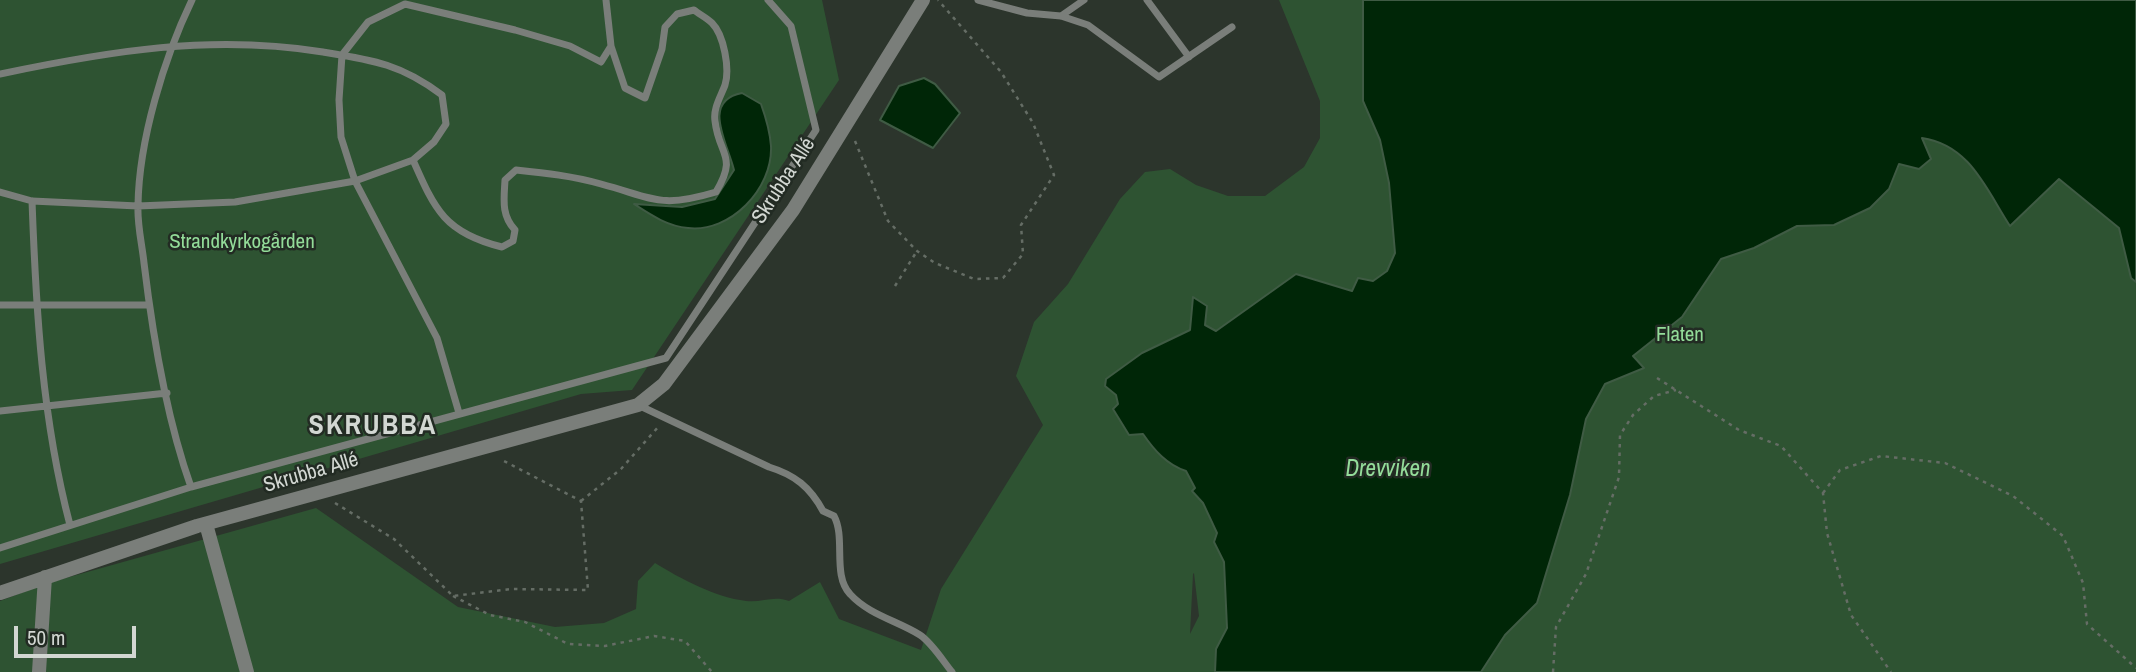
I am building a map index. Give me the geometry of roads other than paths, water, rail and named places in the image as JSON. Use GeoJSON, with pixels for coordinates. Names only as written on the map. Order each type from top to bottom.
{"type":"FeatureCollection","features":[{"type":"Feature","properties":{"kind":"street","name":"Skrubba Allé"},"geometry":{"type":"LineString","coordinates":[[0,593],[206,524],[638,405],[664,384],[793,210],[923,0]]}},
{"type":"Feature","properties":{"kind":"street"},"geometry":{"type":"LineString","coordinates":[[206,524],[247,672]]}},
{"type":"Feature","properties":{"kind":"street"},"geometry":{"type":"LineString","coordinates":[[39,672],[46,577]]}},
{"type":"Feature","properties":{"kind":"lane"},"geometry":{"type":"LineString","coordinates":[[191,487],[177,449],[149,305],[138,206],[143,163],[170,45],[192,0]]}},
{"type":"Feature","properties":{"kind":"lane"},"geometry":{"type":"LineString","coordinates":[[413,160],[434,208],[467,235],[502,247],[513,241],[515,230],[507,222],[503,207],[505,180],[516,170],[552,173],[602,184],[650,201],[685,201],[716,192],[727,172],[726,156],[714,120],[726,81],[724,48],[713,23],[694,10],[677,14],[665,27],[662,48],[645,98],[625,88],[611,46],[606,0]]}},
{"type":"Feature","properties":{"kind":"lane"},"geometry":{"type":"LineString","coordinates":[[0,548],[191,487],[666,358],[816,130],[791,26],[768,0]]}},
{"type":"Feature","properties":{"kind":"lane"},"geometry":{"type":"LineString","coordinates":[[978,0],[1027,13],[1061,16],[1088,25],[1159,77],[1232,27]]}},
{"type":"Feature","properties":{"kind":"lane"},"geometry":{"type":"LineString","coordinates":[[1061,16],[1084,0]]}},
{"type":"Feature","properties":{"kind":"lane"},"geometry":{"type":"LineString","coordinates":[[1147,0],[1189,57]]}},
{"type":"Feature","properties":{"kind":"lane"},"geometry":{"type":"LineString","coordinates":[[459,413],[438,338],[355,181],[341,137],[338,100],[342,55],[369,22],[405,4],[570,46],[601,62],[611,46]]}},
{"type":"Feature","properties":{"kind":"lane"},"geometry":{"type":"LineString","coordinates":[[0,74],[170,45],[222,42],[269,45],[342,55],[394,66],[419,78],[442,95],[446,124],[434,142],[413,160],[355,181],[235,202],[138,206],[32,201],[0,192]]}},
{"type":"Feature","properties":{"kind":"lane"},"geometry":{"type":"LineString","coordinates":[[32,201],[36,305],[46,407],[70,525]]}},
{"type":"Feature","properties":{"kind":"lane"},"geometry":{"type":"LineString","coordinates":[[0,305],[149,305]]}},
{"type":"Feature","properties":{"kind":"lane"},"geometry":{"type":"LineString","coordinates":[[0,411],[167,393]]}},
{"type":"Feature","properties":{"kind":"lane"},"geometry":{"type":"LineString","coordinates":[[638,405],[664,420],[769,467],[792,474],[814,495],[823,512],[834,516],[840,526],[841,565],[848,593],[875,613],[922,636],[953,672]]}},
{"type":"Feature","properties":{"kind":"water","name":"Drevviken"},"geometry":{"type":"Polygon","coordinates":[[[1363,0],[2136,0],[2136,282],[2131,278],[2119,228],[2059,179],[2010,226],[1965,159],[1939,142],[1922,138],[1931,159],[1919,169],[1899,164],[1889,189],[1870,208],[1834,225],[1797,226],[1754,248],[1721,259],[1682,317],[1633,356],[1644,368],[1605,384],[1586,419],[1570,495],[1537,603],[1505,635],[1481,672],[1215,672],[1216,649],[1227,628],[1224,562],[1214,542],[1217,533],[1203,503],[1192,491],[1195,488],[1186,471],[1162,456],[1143,434],[1129,435],[1113,409],[1118,404],[1116,395],[1105,386],[1106,379],[1142,353],[1190,330],[1193,297],[1207,306],[1205,325],[1216,331],[1296,274],[1352,291],[1358,278],[1373,281],[1387,271],[1395,253],[1389,183],[1380,140],[1363,101],[1363,0]]]}},
{"type":"Feature","properties":{"kind":"water"},"geometry":{"type":"Polygon","coordinates":[[[924,78],[935,84],[960,113],[933,148],[880,120],[899,86],[924,78]]]}},
{"type":"Feature","properties":{"kind":"water"},"geometry":{"type":"Polygon","coordinates":[[[742,93],[761,104],[771,146],[765,178],[746,205],[719,223],[704,228],[688,228],[666,222],[634,204],[682,207],[715,199],[734,170],[720,124],[722,104],[730,97],[742,93]]]}},
{"type":"Feature","properties":{"kind":"district","name":"SKRUBBA"},"geometry":{"type":"Point","coordinates":[373,426]}},
{"type":"Feature","properties":{"kind":"park label","name":"Strandkyrkogården"},"geometry":{"type":"Point","coordinates":[242,242]}},
{"type":"Feature","properties":{"kind":"park label","name":"Flaten"},"geometry":{"type":"Point","coordinates":[1680,335]}}]}
